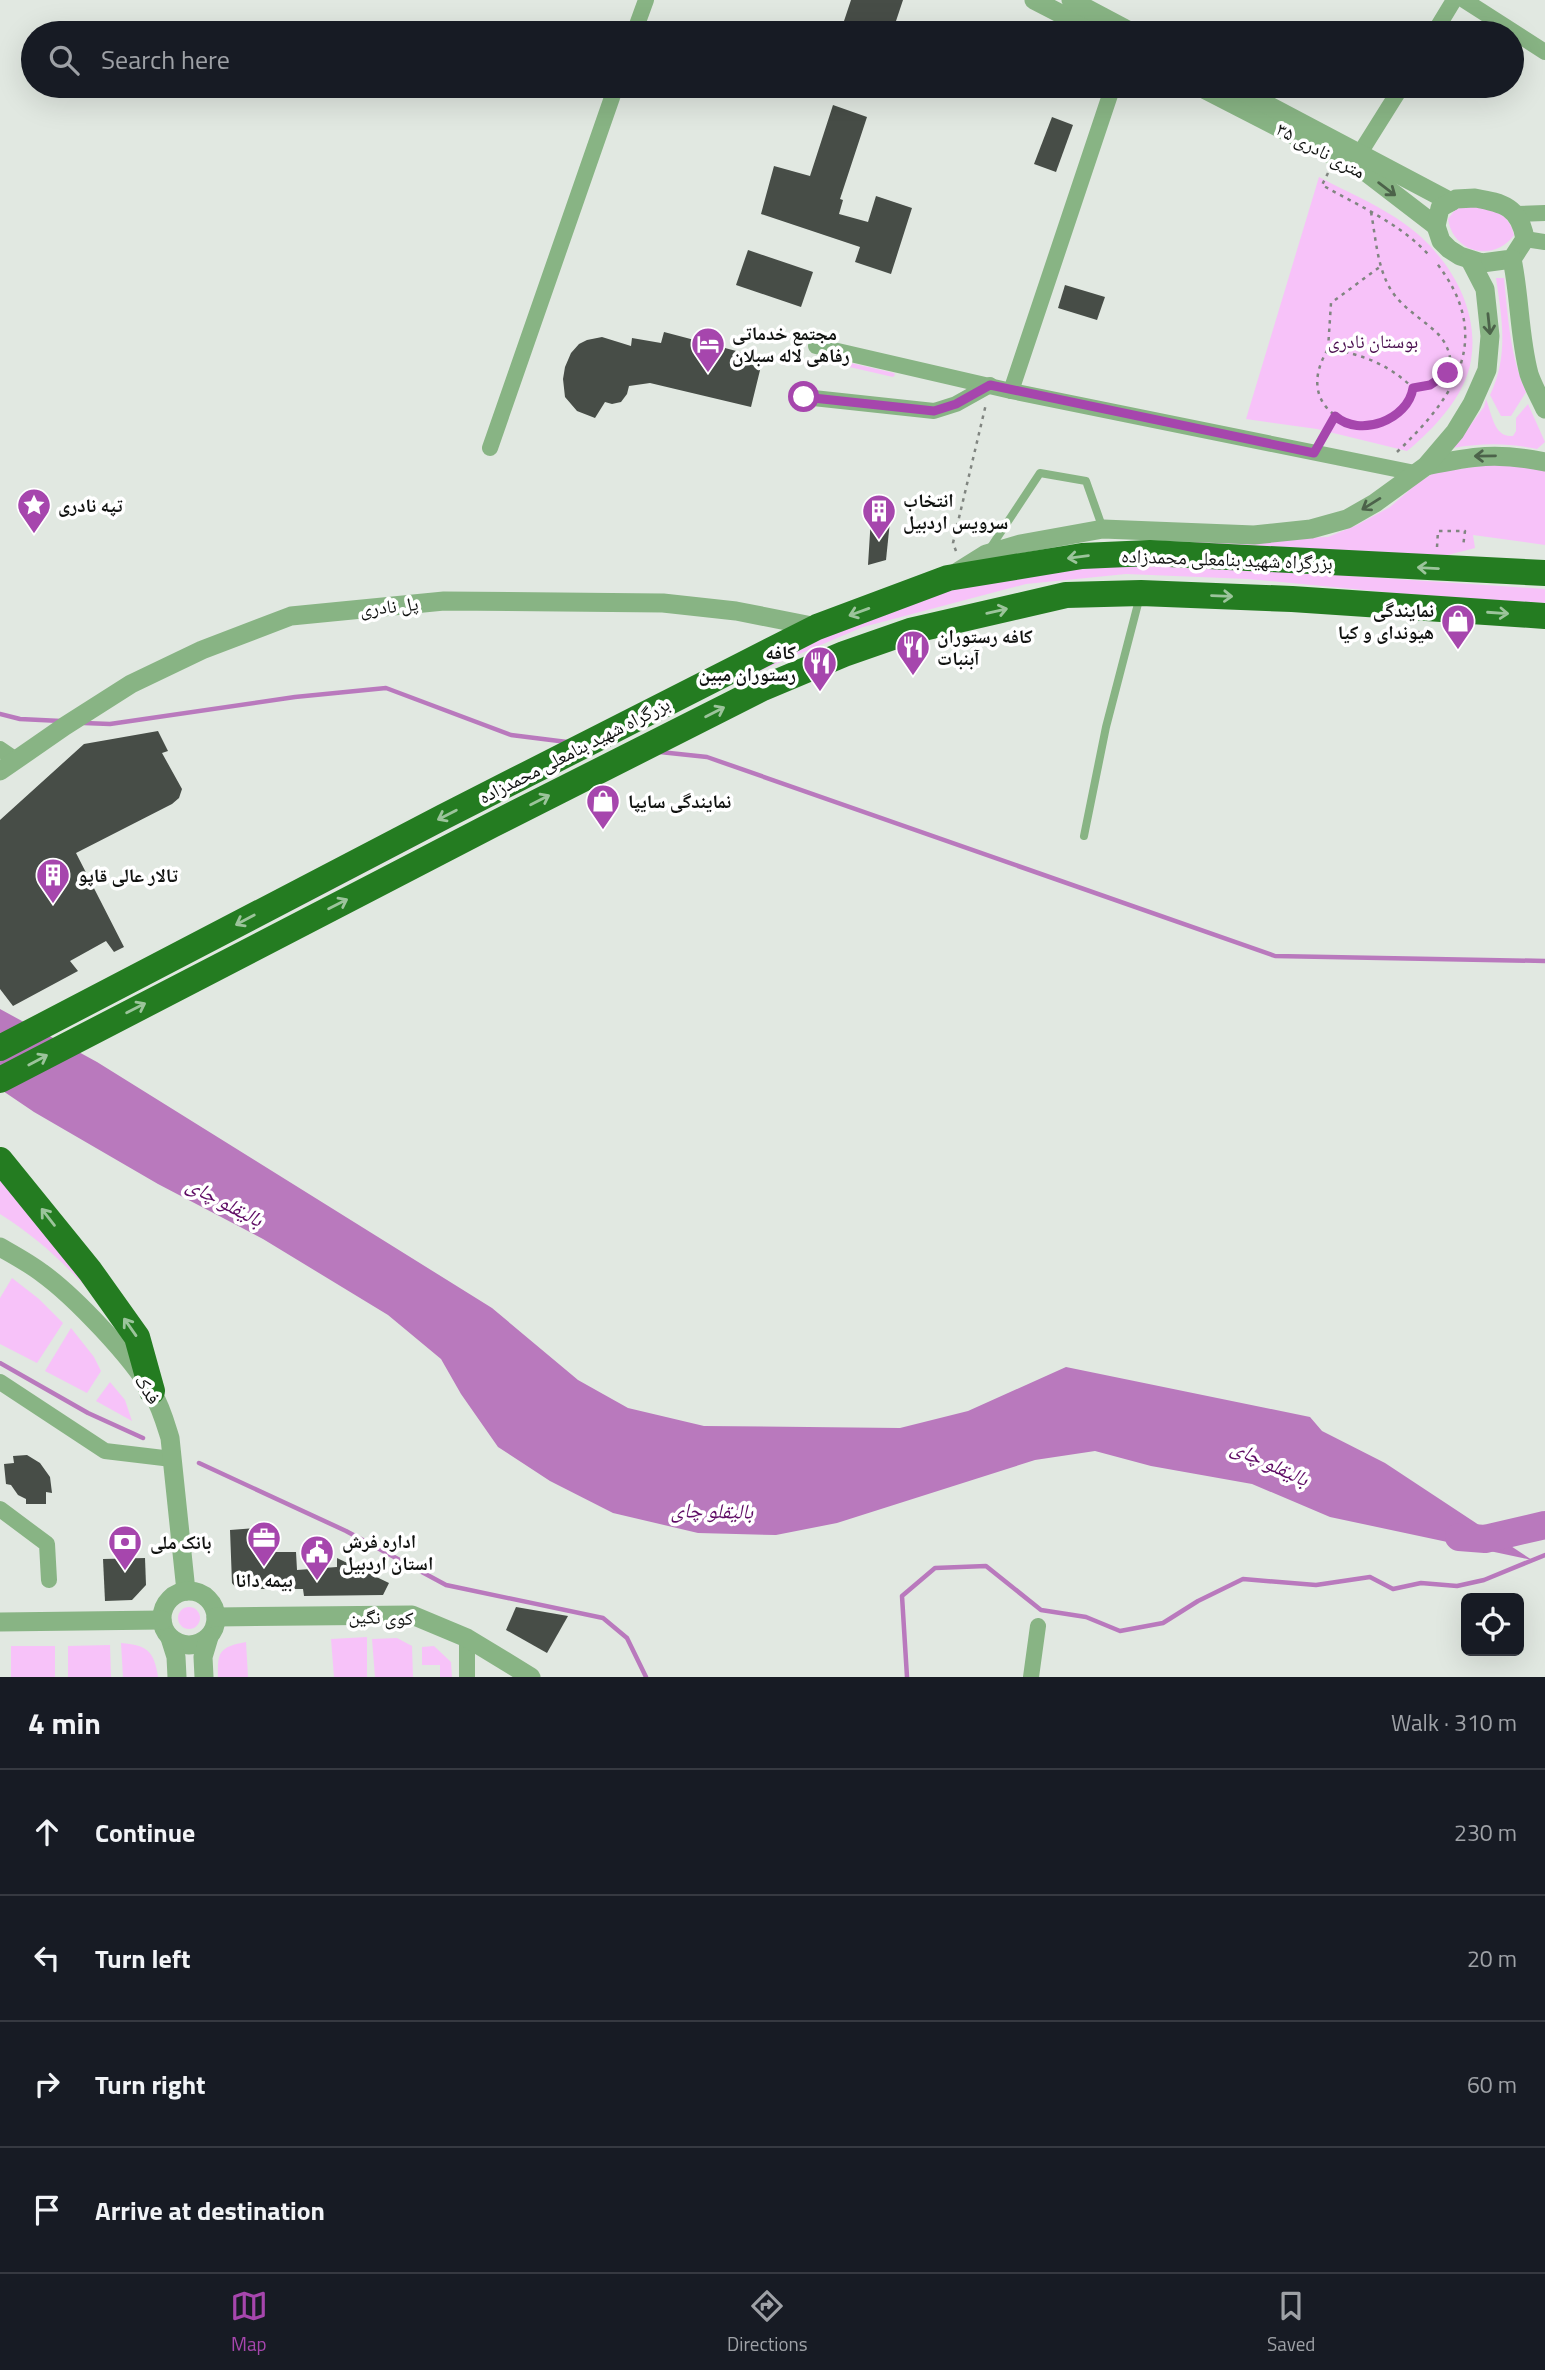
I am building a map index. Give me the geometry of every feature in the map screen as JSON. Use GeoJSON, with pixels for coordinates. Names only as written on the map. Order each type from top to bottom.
{"type":"FeatureCollection","features":[{"type":"Feature","properties":{"kind":"highway","name":"بزرگراه شهید بنامعلی محمدزاده"},"geometry":{"type":"LineString","coordinates":[[0,1048],[817,627],[955,573],[1082,556],[1150,553],[1545,573]]}},
{"type":"Feature","properties":{"kind":"highway","name":"بزرگراه شهید بنامعلی محمدزاده"},"geometry":{"type":"LineString","coordinates":[[0,1080],[763,688],[844,654],[910,631],[1066,595],[1141,593],[1292,599],[1545,617]]}},
{"type":"Feature","properties":{"kind":"highway"},"geometry":{"type":"LineString","coordinates":[[0,1160],[90,1270],[137,1338],[152,1391]]}},
{"type":"Feature","properties":{"kind":"street"},"geometry":{"type":"LineString","coordinates":[[638,21],[646,0]]}},
{"type":"Feature","properties":{"kind":"street"},"geometry":{"type":"LineString","coordinates":[[1034,0],[1075,21]]}},
{"type":"Feature","properties":{"kind":"street"},"geometry":{"type":"LineString","coordinates":[[1070,0],[1110,21]]}},
{"type":"Feature","properties":{"kind":"street"},"geometry":{"type":"LineString","coordinates":[[1441,21],[1454,0]]}},
{"type":"Feature","properties":{"kind":"street"},"geometry":{"type":"LineString","coordinates":[[1464,0],[1497,21]]}},
{"type":"Feature","properties":{"kind":"street"},"geometry":{"type":"LineString","coordinates":[[1524,39],[1545,52]]}},
{"type":"Feature","properties":{"kind":"street"},"geometry":{"type":"LineString","coordinates":[[490,448],[612,98]]}},
{"type":"Feature","properties":{"kind":"street"},"geometry":{"type":"LineString","coordinates":[[1012,391],[1109,98]]}},
{"type":"Feature","properties":{"kind":"street","name":"۳۵ متری نادری"},"geometry":{"type":"LineString","coordinates":[[1221,98],[1367,173],[1436,226]]}},
{"type":"Feature","properties":{"kind":"street","name":"۳۵ متری نادری"},"geometry":{"type":"LineString","coordinates":[[1255,98],[1451,202]]}},
{"type":"Feature","properties":{"kind":"street"},"geometry":{"type":"LineString","coordinates":[[1360,153],[1394,98]]}},
{"type":"Feature","properties":{"kind":"street"},"geometry":{"type":"LineString","coordinates":[[1512,259],[1482,263],[1449,249],[1441,241],[1436,226],[1440,208],[1457,198],[1475,198],[1499,202],[1517,214],[1525,239],[1512,259],[1517,283],[1520,327],[1530,375],[1545,409]]}},
{"type":"Feature","properties":{"kind":"street"},"geometry":{"type":"LineString","coordinates":[[1517,214],[1545,213]]}},
{"type":"Feature","properties":{"kind":"street"},"geometry":{"type":"LineString","coordinates":[[1525,239],[1545,242]]}},
{"type":"Feature","properties":{"kind":"street"},"geometry":{"type":"LineString","coordinates":[[955,573],[986,554],[1020,544],[1102,529],[1254,535],[1311,529],[1347,519],[1375,503],[1420,470],[1455,432],[1472,404],[1487,370],[1490,336],[1485,289],[1470,260]]}},
{"type":"Feature","properties":{"kind":"street"},"geometry":{"type":"LineString","coordinates":[[817,346],[1012,391],[1382,467],[1420,470],[1474,456],[1512,455],[1545,462]]}},
{"type":"Feature","properties":{"kind":"street"},"geometry":{"type":"LineString","coordinates":[[804,397],[934,411],[956,404],[990,385]]}},
{"type":"Feature","properties":{"kind":"street","name":"پل نادری"},"geometry":{"type":"LineString","coordinates":[[5,760],[131,684],[169,665],[291,616],[444,601],[663,603],[736,611],[817,627]]}},
{"type":"Feature","properties":{"kind":"street","name":"فدک"},"geometry":{"type":"LineString","coordinates":[[0,1247],[42,1273],[82,1310],[124,1354],[152,1391],[170,1438],[186,1591]]}},
{"type":"Feature","properties":{"kind":"street"},"geometry":{"type":"LineString","coordinates":[[0,1382],[105,1451],[172,1459]]}},
{"type":"Feature","properties":{"kind":"street"},"geometry":{"type":"LineString","coordinates":[[0,1509],[47,1544],[50,1580]]}},
{"type":"Feature","properties":{"kind":"street"},"geometry":{"type":"LineString","coordinates":[[177,1677],[176,1657],[162,1620],[169,1599],[186,1591],[197,1592],[208,1598],[216,1617],[203,1657],[204,1677]]}},
{"type":"Feature","properties":{"kind":"street","name":"کوی نگین"},"geometry":{"type":"LineString","coordinates":[[216,1617],[412,1615],[467,1638],[531,1677]]}},
{"type":"Feature","properties":{"kind":"street"},"geometry":{"type":"LineString","coordinates":[[0,1622],[162,1620]]}},
{"type":"Feature","properties":{"kind":"street"},"geometry":{"type":"LineString","coordinates":[[1031,1677],[1038,1626]]}},
{"type":"Feature","properties":{"kind":"street"},"geometry":{"type":"LineString","coordinates":[[170,1638],[181,1644],[192,1645],[209,1637]]}},
{"type":"Feature","properties":{"kind":"street"},"geometry":{"type":"LineString","coordinates":[[467,1638],[467,1677]]}},
{"type":"Feature","properties":{"kind":"lane"},"geometry":{"type":"LineString","coordinates":[[986,554],[1040,473],[1086,481],[1102,529]]}},
{"type":"Feature","properties":{"kind":"lane"},"geometry":{"type":"LineString","coordinates":[[1084,836],[1106,727],[1141,593]]}},
{"type":"Feature","properties":{"kind":"path"},"geometry":{"type":"LineString","coordinates":[[1335,157],[1322,185],[1394,225],[1416,241],[1437,264],[1452,287],[1462,310],[1464,356],[1449,393],[1436,412],[1382,467]]}},
{"type":"Feature","properties":{"kind":"path"},"geometry":{"type":"LineString","coordinates":[[1371,212],[1381,267],[1392,291],[1407,308],[1440,335],[1450,355],[1448,373],[1430,385],[1413,388]]}},
{"type":"Feature","properties":{"kind":"path"},"geometry":{"type":"LineString","coordinates":[[1381,267],[1331,303],[1328,349],[1318,370],[1317,380],[1328,410],[1339,420],[1356,426],[1371,426],[1400,412],[1412,396],[1413,388]]}},
{"type":"Feature","properties":{"kind":"path"},"geometry":{"type":"LineString","coordinates":[[1328,349],[1367,357],[1404,379],[1413,388]]}},
{"type":"Feature","properties":{"kind":"path"},"geometry":{"type":"LineString","coordinates":[[1450,369],[1459,373]]}},
{"type":"Feature","properties":{"kind":"path"},"geometry":{"type":"LineString","coordinates":[[955,573],[953,543],[990,385]]}},
{"type":"Feature","properties":{"kind":"path"},"geometry":{"type":"LineString","coordinates":[[1314,453],[1335,416]]}},
{"type":"Feature","properties":{"kind":"path"},"geometry":{"type":"LineString","coordinates":[[1438,531],[1465,531]]}},
{"type":"Feature","properties":{"kind":"path"},"geometry":{"type":"LineString","coordinates":[[1403,631],[1429,633]]}},
{"type":"Feature","properties":{"kind":"green space","name":"بوستان نادری"},"geometry":{"type":"Polygon","coordinates":[[[1319,177],[1384,211],[1420,236],[1453,276],[1467,308],[1472,342],[1471,360],[1463,386],[1447,411],[1407,451],[1317,429],[1246,419],[1319,177]]]}},
{"type":"Feature","properties":{"kind":"green space"},"geometry":{"type":"Polygon","coordinates":[[[1464,205],[1502,215],[1514,235],[1506,244],[1496,249],[1475,250],[1466,246],[1451,231],[1448,219],[1464,205]]]}},
{"type":"Feature","properties":{"kind":"green space"},"geometry":{"type":"Polygon","coordinates":[[[1496,278],[1504,278],[1513,350],[1526,392],[1511,416],[1501,416],[1490,395],[1502,352],[1502,323],[1496,278]]]}},
{"type":"Feature","properties":{"kind":"green space"},"geometry":{"type":"Polygon","coordinates":[[[821,356],[895,375],[893,377],[819,360],[821,356]]]}},
{"type":"Feature","properties":{"kind":"green space"},"geometry":{"type":"Polygon","coordinates":[[[1486,399],[1495,424],[1507,436],[1513,436],[1516,431],[1516,418],[1528,404],[1545,442],[1537,449],[1495,444],[1453,448],[1484,407],[1486,399]]]}},
{"type":"Feature","properties":{"kind":"green space"},"geometry":{"type":"Polygon","coordinates":[[[1506,463],[1545,469],[1545,545],[1473,535],[1475,548],[1444,556],[1196,545],[1195,542],[1328,537],[1390,507],[1435,472],[1506,463]]]}},
{"type":"Feature","properties":{"kind":"green space"},"geometry":{"type":"Polygon","coordinates":[[[1158,563],[1545,589],[1545,603],[1426,596],[1248,579],[1126,574],[1026,584],[863,627],[762,670],[641,728],[301,906],[0,1055],[810,641],[965,586],[1067,568],[1158,563]]]}},
{"type":"Feature","properties":{"kind":"green space"},"geometry":{"type":"Polygon","coordinates":[[[0,1172],[92,1294],[49,1251],[0,1214],[0,1172]]]}},
{"type":"Feature","properties":{"kind":"green space"},"geometry":{"type":"Polygon","coordinates":[[[12,1278],[39,1299],[63,1323],[37,1363],[0,1344],[0,1298],[12,1278]]]}},
{"type":"Feature","properties":{"kind":"green space"},"geometry":{"type":"Polygon","coordinates":[[[71,1328],[94,1357],[101,1371],[87,1393],[45,1371],[71,1328]]]}},
{"type":"Feature","properties":{"kind":"green space"},"geometry":{"type":"Polygon","coordinates":[[[110,1382],[125,1400],[132,1421],[96,1401],[110,1382]]]}},
{"type":"Feature","properties":{"kind":"green space"},"geometry":{"type":"Polygon","coordinates":[[[185,1607],[193,1607],[200,1614],[200,1622],[193,1629],[185,1629],[178,1622],[178,1614],[185,1607]]]}},
{"type":"Feature","properties":{"kind":"green space"},"geometry":{"type":"Polygon","coordinates":[[[367,1637],[367,1677],[334,1677],[331,1639],[367,1637]]]}},
{"type":"Feature","properties":{"kind":"green space"},"geometry":{"type":"Polygon","coordinates":[[[397,1638],[412,1646],[413,1677],[375,1677],[372,1639],[397,1638]]]}},
{"type":"Feature","properties":{"kind":"green space"},"geometry":{"type":"Polygon","coordinates":[[[246,1642],[248,1677],[218,1677],[218,1661],[225,1648],[246,1642]]]}},
{"type":"Feature","properties":{"kind":"green space"},"geometry":{"type":"Polygon","coordinates":[[[121,1643],[148,1651],[158,1677],[123,1677],[121,1643]]]}},
{"type":"Feature","properties":{"kind":"green space"},"geometry":{"type":"Polygon","coordinates":[[[110,1645],[111,1677],[68,1677],[68,1646],[110,1645]]]}},
{"type":"Feature","properties":{"kind":"green space"},"geometry":{"type":"Polygon","coordinates":[[[11,1646],[55,1646],[55,1677],[11,1677],[11,1646]]]}},
{"type":"Feature","properties":{"kind":"green space"},"geometry":{"type":"Polygon","coordinates":[[[434,1646],[451,1662],[452,1677],[440,1677],[440,1665],[422,1665],[422,1647],[434,1646]]]}},
{"type":"Feature","properties":{"kind":"water"},"geometry":{"type":"Polygon","coordinates":[[[0,1009],[97,1062],[492,1308],[578,1380],[628,1408],[704,1426],[900,1428],[968,1411],[1066,1367],[1310,1417],[1322,1431],[1385,1463],[1532,1560],[1330,1517],[1252,1484],[1151,1466],[1095,1451],[1035,1460],[837,1523],[776,1535],[698,1533],[613,1513],[550,1481],[498,1447],[461,1394],[441,1359],[388,1315],[263,1239],[158,1184],[34,1112],[0,1089],[0,1009]]]}},
{"type":"Feature","properties":{"kind":"building"},"geometry":{"type":"Polygon","coordinates":[[[851,0],[903,0],[896,21],[844,21],[851,0]]]}},
{"type":"Feature","properties":{"kind":"building"},"geometry":{"type":"Polygon","coordinates":[[[833,105],[867,117],[840,199],[843,200],[839,214],[868,222],[876,196],[912,208],[891,274],[855,262],[860,247],[761,214],[774,166],[810,176],[833,105]]]}},
{"type":"Feature","properties":{"kind":"building"},"geometry":{"type":"Polygon","coordinates":[[[1052,117],[1073,125],[1056,172],[1034,164],[1052,117]]]}},
{"type":"Feature","properties":{"kind":"building"},"geometry":{"type":"Polygon","coordinates":[[[748,250],[813,272],[801,307],[736,285],[748,250]]]}},
{"type":"Feature","properties":{"kind":"building"},"geometry":{"type":"Polygon","coordinates":[[[1065,285],[1105,297],[1097,320],[1058,308],[1065,285]]]}},
{"type":"Feature","properties":{"kind":"building","name":"مجتمع خدماتی رفاهی لاله سبلان"},"geometry":{"type":"Polygon","coordinates":[[[664,332],[763,358],[751,407],[650,383],[629,386],[621,402],[605,402],[595,418],[577,411],[565,397],[565,367],[571,353],[579,344],[602,337],[631,346],[632,338],[661,343],[664,332]]]}},
{"type":"Feature","properties":{"kind":"building","name":"انتخاب سرویس اردبیل"},"geometry":{"type":"Polygon","coordinates":[[[872,501],[890,521],[886,560],[868,565],[872,501]]]}},
{"type":"Feature","properties":{"kind":"building"},"geometry":{"type":"Polygon","coordinates":[[[158,731],[168,751],[162,753],[182,789],[179,798],[76,853],[124,947],[114,952],[106,941],[70,961],[78,971],[13,1006],[0,989],[0,820],[84,744],[158,731]]]}},
{"type":"Feature","properties":{"kind":"building"},"geometry":{"type":"Polygon","coordinates":[[[27,1455],[40,1463],[50,1477],[52,1493],[46,1492],[46,1504],[26,1504],[26,1499],[18,1495],[11,1485],[6,1484],[4,1464],[14,1463],[13,1456],[27,1455]]]}},
{"type":"Feature","properties":{"kind":"building"},"geometry":{"type":"Polygon","coordinates":[[[270,1527],[273,1552],[296,1552],[297,1570],[337,1567],[337,1558],[389,1583],[383,1595],[304,1596],[303,1589],[237,1589],[232,1583],[230,1530],[270,1527]]]}},
{"type":"Feature","properties":{"kind":"building","name":"بانک ملی"},"geometry":{"type":"Polygon","coordinates":[[[145,1558],[146,1585],[132,1600],[105,1601],[103,1559],[145,1558]]]}},
{"type":"Feature","properties":{"kind":"building"},"geometry":{"type":"Polygon","coordinates":[[[516,1607],[568,1616],[547,1653],[506,1630],[516,1607]]]}},
{"type":"Feature","properties":{"kind":"waterway"},"geometry":{"type":"LineString","coordinates":[[84,723],[110,724],[295,697],[386,688],[511,735],[567,742]]}},
{"type":"Feature","properties":{"kind":"waterway"},"geometry":{"type":"LineString","coordinates":[[0,714],[20,719],[61,721]]}},
{"type":"Feature","properties":{"kind":"waterway"},"geometry":{"type":"LineString","coordinates":[[660,752],[707,757],[1275,956],[1545,961]]}},
{"type":"Feature","properties":{"kind":"waterway"},"geometry":{"type":"LineString","coordinates":[[0,1363],[88,1413],[143,1438]]}},
{"type":"Feature","properties":{"kind":"waterway"},"geometry":{"type":"LineString","coordinates":[[199,1463],[346,1531],[446,1585],[603,1618],[627,1638],[646,1677]]}},
{"type":"Feature","properties":{"kind":"waterway","name":"بالیقلو چای"},"geometry":{"type":"LineString","coordinates":[[1459,1537],[1485,1539],[1545,1525]]}},
{"type":"Feature","properties":{"kind":"waterway"},"geometry":{"type":"LineString","coordinates":[[907,1677],[902,1596],[935,1568],[986,1566],[1041,1610],[1086,1617],[1120,1631],[1163,1623],[1198,1601],[1243,1579],[1316,1585],[1370,1577],[1393,1589],[1421,1583],[1457,1586],[1484,1580],[1545,1555]]}},
{"type":"Feature","properties":{"kind":"place","name":"مجتمع خدماتی رفاهی لاله سبلان"},"geometry":{"type":"Point","coordinates":[708,374]}},
{"type":"Feature","properties":{"kind":"place","name":"تپه نادری"},"geometry":{"type":"Point","coordinates":[34,535]}},
{"type":"Feature","properties":{"kind":"place","name":"انتخاب سرویس اردبیل"},"geometry":{"type":"Point","coordinates":[879,541]}},
{"type":"Feature","properties":{"kind":"place","name":"نمایندگی هیوندای و کیا"},"geometry":{"type":"Point","coordinates":[1458,651]}},
{"type":"Feature","properties":{"kind":"place","name":"کافه رستوران آبنبات"},"geometry":{"type":"Point","coordinates":[913,677]}},
{"type":"Feature","properties":{"kind":"place","name":"کافه رستوران مبین"},"geometry":{"type":"Point","coordinates":[820,693]}},
{"type":"Feature","properties":{"kind":"place","name":"نمایندگی سایپا"},"geometry":{"type":"Point","coordinates":[603,831]}},
{"type":"Feature","properties":{"kind":"place","name":"تالار عالی قاپو"},"geometry":{"type":"Point","coordinates":[53,905]}},
{"type":"Feature","properties":{"kind":"place","name":"بیمه دانا"},"geometry":{"type":"Point","coordinates":[264,1568]}},
{"type":"Feature","properties":{"kind":"place","name":"بانک ملی"},"geometry":{"type":"Point","coordinates":[125,1572]}},
{"type":"Feature","properties":{"kind":"place","name":"اداره فرش استان اردبیل"},"geometry":{"type":"Point","coordinates":[317,1582]}},
{"type":"Feature","properties":{"kind":"route"},"geometry":{"type":"LineString","coordinates":[[804,397],[934,411],[956,404],[990,385],[1314,453],[1335,416],[1356,426],[1371,426],[1400,412],[1412,396],[1413,388],[1430,385],[1448,373]]}}]}
